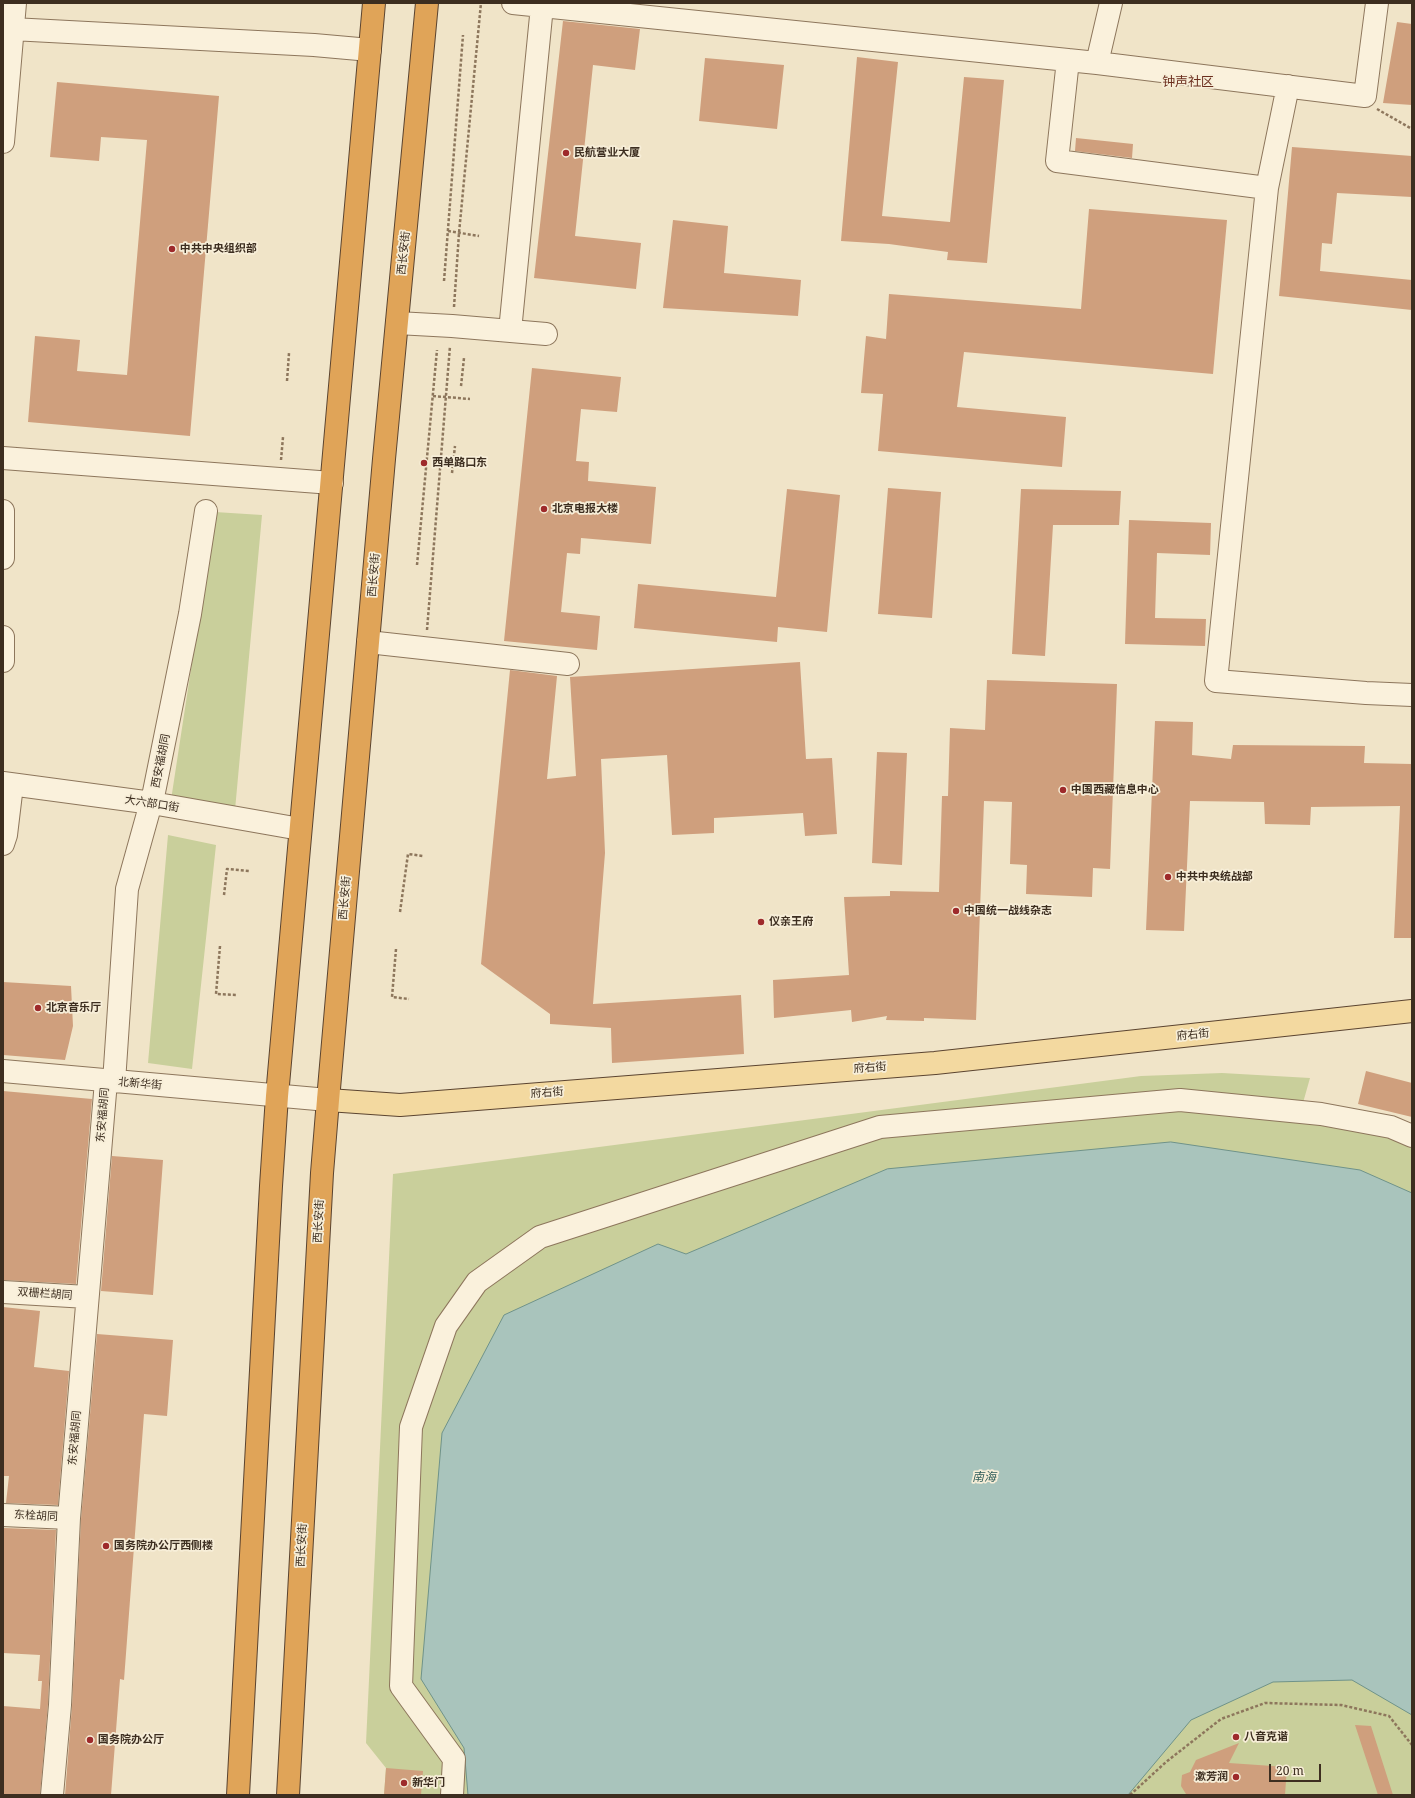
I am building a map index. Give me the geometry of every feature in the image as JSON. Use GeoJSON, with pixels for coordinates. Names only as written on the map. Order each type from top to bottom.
{"type":"FeatureCollection","features":[{"type":"Feature","properties":{"kind":"highway"},"geometry":{"type":"LineString","coordinates":[[238,1795],[270,1186],[300,829],[374,3]]}},
{"type":"Feature","properties":{"kind":"highway","name":"西长安街"},"geometry":{"type":"LineString","coordinates":[[288,1795],[322,1181],[328,1100],[368,642],[427,3]]}},
{"type":"Feature","properties":{"kind":"main road","name":"府右街"},"geometry":{"type":"LineString","coordinates":[[328,1100],[400,1105],[935,1063],[1412,1011]]}},
{"type":"Feature","properties":{"kind":"street"},"geometry":{"type":"LineString","coordinates":[[3,142],[15,3]]}},
{"type":"Feature","properties":{"kind":"street"},"geometry":{"type":"LineString","coordinates":[[513,3],[1068,60],[1365,96],[1377,3]]}},
{"type":"Feature","properties":{"kind":"street"},"geometry":{"type":"LineString","coordinates":[[1097,64],[1111,3]]}},
{"type":"Feature","properties":{"kind":"street"},"geometry":{"type":"LineString","coordinates":[[510,331],[542,6]]}},
{"type":"Feature","properties":{"kind":"street"},"geometry":{"type":"LineString","coordinates":[[12,29],[306,45],[370,50]]}},
{"type":"Feature","properties":{"kind":"street"},"geometry":{"type":"LineString","coordinates":[[1068,60],[1057,161],[1267,188]]}},
{"type":"Feature","properties":{"kind":"street"},"geometry":{"type":"LineString","coordinates":[[1288,86],[1267,188],[1216,681],[1366,693],[1412,695]]}},
{"type":"Feature","properties":{"kind":"street"},"geometry":{"type":"LineString","coordinates":[[397,323],[546,334]]}},
{"type":"Feature","properties":{"kind":"street"},"geometry":{"type":"LineString","coordinates":[[3,458],[332,483]]}},
{"type":"Feature","properties":{"kind":"street"},"geometry":{"type":"LineString","coordinates":[[3,511],[3,558]]}},
{"type":"Feature","properties":{"kind":"street","name":"西安福胡同"},"geometry":{"type":"LineString","coordinates":[[110,1081],[127,889],[152,803],[190,614],[206,511]]}},
{"type":"Feature","properties":{"kind":"street"},"geometry":{"type":"LineString","coordinates":[[3,638],[3,661]]}},
{"type":"Feature","properties":{"kind":"street"},"geometry":{"type":"LineString","coordinates":[[368,642],[568,664]]}},
{"type":"Feature","properties":{"kind":"street"},"geometry":{"type":"LineString","coordinates":[[3,844],[6,835],[7,784]]}},
{"type":"Feature","properties":{"kind":"street","name":"大六部口街"},"geometry":{"type":"LineString","coordinates":[[7,784],[152,803],[300,829]]}},
{"type":"Feature","properties":{"kind":"street","name":"北新华街"},"geometry":{"type":"LineString","coordinates":[[3,1071],[328,1100]]}},
{"type":"Feature","properties":{"kind":"street","name":"东安福胡同"},"geometry":{"type":"LineString","coordinates":[[52,1795],[60,1704],[68,1518],[87,1297],[110,1081]]}},
{"type":"Feature","properties":{"kind":"street"},"geometry":{"type":"LineString","coordinates":[[452,1795],[454,1759],[401,1686],[411,1427],[446,1326],[477,1282],[540,1237],[880,1127],[1180,1100],[1321,1114],[1391,1128],[1412,1136]]}},
{"type":"Feature","properties":{"kind":"street","name":"双栅栏胡同"},"geometry":{"type":"LineString","coordinates":[[3,1292],[87,1297]]}},
{"type":"Feature","properties":{"kind":"street","name":"东栓胡同"},"geometry":{"type":"LineString","coordinates":[[3,1515],[68,1518]]}},
{"type":"Feature","properties":{"kind":"path"},"geometry":{"type":"LineString","coordinates":[[444,281],[463,35]]}},
{"type":"Feature","properties":{"kind":"path"},"geometry":{"type":"LineString","coordinates":[[1375,104],[1377,110],[1412,129]]}},
{"type":"Feature","properties":{"kind":"path"},"geometry":{"type":"LineString","coordinates":[[448,231],[479,236]]}},
{"type":"Feature","properties":{"kind":"path"},"geometry":{"type":"LineString","coordinates":[[417,565],[437,350]]}},
{"type":"Feature","properties":{"kind":"path"},"geometry":{"type":"LineString","coordinates":[[287,380],[289,353]]}},
{"type":"Feature","properties":{"kind":"path"},"geometry":{"type":"LineString","coordinates":[[461,386],[464,358]]}},
{"type":"Feature","properties":{"kind":"path"},"geometry":{"type":"LineString","coordinates":[[433,396],[470,399]]}},
{"type":"Feature","properties":{"kind":"path"},"geometry":{"type":"LineString","coordinates":[[281,464],[283,437]]}},
{"type":"Feature","properties":{"kind":"path"},"geometry":{"type":"LineString","coordinates":[[452,472],[455,446]]}},
{"type":"Feature","properties":{"kind":"path"},"geometry":{"type":"LineString","coordinates":[[400,912],[408,854],[423,856]]}},
{"type":"Feature","properties":{"kind":"path"},"geometry":{"type":"LineString","coordinates":[[224,895],[227,869],[249,871]]}},
{"type":"Feature","properties":{"kind":"path"},"geometry":{"type":"LineString","coordinates":[[220,946],[216,994],[237,995]]}},
{"type":"Feature","properties":{"kind":"path"},"geometry":{"type":"LineString","coordinates":[[396,949],[392,997],[409,999]]}},
{"type":"Feature","properties":{"kind":"path"},"geometry":{"type":"LineString","coordinates":[[1130,1795],[1166,1762],[1221,1719],[1265,1703],[1341,1705],[1389,1716],[1412,1745]]}},
{"type":"Feature","properties":{"kind":"green space"},"geometry":{"type":"Polygon","coordinates":[[[215,512],[262,515],[235,810],[171,800],[215,512]]]}},
{"type":"Feature","properties":{"kind":"green space"},"geometry":{"type":"Polygon","coordinates":[[[168,835],[216,845],[192,1069],[148,1063],[168,835]]]}},
{"type":"Feature","properties":{"kind":"green space","name":"南海"},"geometry":{"type":"Polygon","coordinates":[[[1222,1073],[1310,1078],[1299,1117],[1369,1131],[1412,1144],[1412,1795],[384,1795],[386,1768],[366,1743],[393,1174],[1141,1076],[1222,1073]]]}},
{"type":"Feature","properties":{"kind":"water","name":"南海"},"geometry":{"type":"Polygon","coordinates":[[[1171,1142],[1360,1170],[1412,1193],[1412,1715],[1352,1680],[1273,1682],[1191,1720],[1128,1795],[468,1795],[464,1748],[421,1679],[442,1433],[504,1315],[658,1244],[686,1254],[887,1169],[1171,1142]]]}},
{"type":"Feature","properties":{"kind":"building","name":"民航营业大厦"},"geometry":{"type":"Polygon","coordinates":[[[563,21],[640,29],[635,70],[593,65],[575,236],[641,243],[636,289],[534,278],[563,21]]]}},
{"type":"Feature","properties":{"kind":"building"},"geometry":{"type":"Polygon","coordinates":[[[1397,22],[1412,24],[1412,105],[1383,103],[1397,22]]]}},
{"type":"Feature","properties":{"kind":"building"},"geometry":{"type":"Polygon","coordinates":[[[857,57],[898,62],[882,216],[950,222],[964,77],[1004,80],[987,263],[947,260],[948,252],[889,244],[841,241],[857,57]]]}},
{"type":"Feature","properties":{"kind":"building"},"geometry":{"type":"Polygon","coordinates":[[[705,58],[784,65],[777,129],[699,121],[705,58]]]}},
{"type":"Feature","properties":{"kind":"building","name":"中共中央组织部"},"geometry":{"type":"Polygon","coordinates":[[[57,82],[219,96],[190,436],[28,422],[35,336],[80,340],[77,371],[127,375],[147,140],[101,137],[99,161],[50,157],[57,82]]]}},
{"type":"Feature","properties":{"kind":"building"},"geometry":{"type":"Polygon","coordinates":[[[1076,138],[1133,144],[1132,158],[1075,151],[1076,138]]]}},
{"type":"Feature","properties":{"kind":"building"},"geometry":{"type":"Polygon","coordinates":[[[1292,147],[1412,156],[1412,197],[1337,193],[1332,244],[1322,243],[1320,271],[1412,280],[1412,310],[1279,296],[1292,147]]]}},
{"type":"Feature","properties":{"kind":"building"},"geometry":{"type":"Polygon","coordinates":[[[1089,209],[1227,220],[1213,374],[964,352],[957,407],[1066,417],[1062,467],[878,451],[883,394],[861,393],[866,336],[886,339],[889,294],[1081,309],[1089,209]]]}},
{"type":"Feature","properties":{"kind":"building"},"geometry":{"type":"Polygon","coordinates":[[[673,220],[728,226],[724,273],[801,280],[798,316],[663,308],[673,220]]]}},
{"type":"Feature","properties":{"kind":"building","name":"北京电报大楼"},"geometry":{"type":"Polygon","coordinates":[[[532,368],[621,377],[617,412],[581,409],[576,461],[589,462],[588,481],[656,487],[651,544],[581,538],[580,554],[567,553],[561,612],[600,616],[597,650],[504,641],[532,368]]]}},
{"type":"Feature","properties":{"kind":"building"},"geometry":{"type":"Polygon","coordinates":[[[888,488],[941,492],[932,618],[878,614],[888,488]]]}},
{"type":"Feature","properties":{"kind":"building"},"geometry":{"type":"Polygon","coordinates":[[[787,489],[840,495],[827,632],[778,627],[777,642],[634,628],[638,584],[776,597],[787,489]]]}},
{"type":"Feature","properties":{"kind":"building"},"geometry":{"type":"Polygon","coordinates":[[[1021,489],[1121,491],[1119,525],[1053,525],[1045,656],[1012,654],[1021,489]]]}},
{"type":"Feature","properties":{"kind":"building"},"geometry":{"type":"Polygon","coordinates":[[[1129,520],[1211,523],[1210,555],[1157,553],[1155,618],[1206,619],[1205,646],[1125,644],[1129,520]]]}},
{"type":"Feature","properties":{"kind":"building"},"geometry":{"type":"Polygon","coordinates":[[[800,662],[806,759],[832,758],[837,834],[805,836],[803,813],[714,818],[714,833],[672,835],[667,755],[601,759],[605,853],[593,1004],[741,995],[744,1054],[612,1063],[611,1028],[550,1024],[550,1014],[481,964],[510,670],[557,676],[547,779],[576,776],[570,677],[800,662]]]}},
{"type":"Feature","properties":{"kind":"building"},"geometry":{"type":"Polygon","coordinates":[[[987,680],[1117,684],[1110,869],[1093,868],[1092,897],[1026,894],[1027,865],[1010,864],[1012,802],[984,801],[976,1020],[924,1018],[924,1021],[886,1020],[887,1016],[852,1022],[851,1010],[774,1018],[773,980],[849,975],[844,897],[890,896],[890,891],[939,892],[942,796],[948,796],[950,728],[985,730],[987,680]]]}},
{"type":"Feature","properties":{"kind":"building","name":"中共中央统战部"},"geometry":{"type":"Polygon","coordinates":[[[1155,721],[1193,722],[1192,755],[1231,759],[1233,745],[1365,746],[1364,763],[1412,764],[1412,938],[1394,938],[1400,806],[1311,807],[1310,825],[1265,824],[1264,802],[1190,801],[1184,931],[1146,930],[1155,721]]]}},
{"type":"Feature","properties":{"kind":"building"},"geometry":{"type":"Polygon","coordinates":[[[877,752],[907,753],[902,865],[872,863],[877,752]]]}},
{"type":"Feature","properties":{"kind":"building","name":"北京音乐厅"},"geometry":{"type":"Polygon","coordinates":[[[3,982],[71,986],[73,1026],[65,1060],[3,1055],[3,982]]]}},
{"type":"Feature","properties":{"kind":"building"},"geometry":{"type":"Polygon","coordinates":[[[1366,1071],[1412,1083],[1412,1117],[1358,1104],[1366,1071]]]}},
{"type":"Feature","properties":{"kind":"building"},"geometry":{"type":"Polygon","coordinates":[[[3,1091],[92,1099],[76,1284],[3,1280],[3,1091]]]}},
{"type":"Feature","properties":{"kind":"building"},"geometry":{"type":"Polygon","coordinates":[[[112,1156],[163,1160],[153,1295],[101,1291],[112,1156]]]}},
{"type":"Feature","properties":{"kind":"building"},"geometry":{"type":"Polygon","coordinates":[[[3,1307],[40,1311],[34,1367],[69,1371],[58,1505],[6,1503],[9,1476],[3,1476],[3,1307]]]}},
{"type":"Feature","properties":{"kind":"building","name":"国务院办公厅西侧楼"},"geometry":{"type":"Polygon","coordinates":[[[97,1334],[173,1340],[167,1416],[144,1414],[124,1680],[120,1679],[111,1795],[65,1795],[72,1706],[81,1519],[97,1334]]]}},
{"type":"Feature","properties":{"kind":"building"},"geometry":{"type":"Polygon","coordinates":[[[4,1528],[56,1530],[48,1704],[40,1795],[3,1795],[3,1706],[40,1709],[42,1681],[38,1681],[40,1655],[3,1653],[4,1528]]]}},
{"type":"Feature","properties":{"kind":"building"},"geometry":{"type":"Polygon","coordinates":[[[1355,1725],[1371,1726],[1393,1795],[1378,1795],[1355,1725]]]}},
{"type":"Feature","properties":{"kind":"building"},"geometry":{"type":"Polygon","coordinates":[[[1239,1743],[1229,1763],[1287,1767],[1285,1795],[1186,1794],[1181,1786],[1182,1775],[1190,1772],[1196,1760],[1239,1743]]]}},
{"type":"Feature","properties":{"kind":"building","name":"新华门"},"geometry":{"type":"Polygon","coordinates":[[[386,1768],[423,1771],[421,1795],[384,1795],[386,1768]]]}},
{"type":"Feature","properties":{"kind":"place","name":"民航营业大厦"},"geometry":{"type":"Point","coordinates":[566,153]}},
{"type":"Feature","properties":{"kind":"place","name":"中共中央组织部"},"geometry":{"type":"Point","coordinates":[172,249]}},
{"type":"Feature","properties":{"kind":"place","name":"西单路口东"},"geometry":{"type":"Point","coordinates":[424,463]}},
{"type":"Feature","properties":{"kind":"place","name":"北京电报大楼"},"geometry":{"type":"Point","coordinates":[544,509]}},
{"type":"Feature","properties":{"kind":"place","name":"中国西藏信息中心"},"geometry":{"type":"Point","coordinates":[1063,790]}},
{"type":"Feature","properties":{"kind":"place","name":"中共中央统战部"},"geometry":{"type":"Point","coordinates":[1168,877]}},
{"type":"Feature","properties":{"kind":"place","name":"中国统一战线杂志"},"geometry":{"type":"Point","coordinates":[956,911]}},
{"type":"Feature","properties":{"kind":"place","name":"仪亲王府"},"geometry":{"type":"Point","coordinates":[761,922]}},
{"type":"Feature","properties":{"kind":"place","name":"北京音乐厅"},"geometry":{"type":"Point","coordinates":[38,1008]}},
{"type":"Feature","properties":{"kind":"place","name":"国务院办公厅西侧楼"},"geometry":{"type":"Point","coordinates":[106,1546]}},
{"type":"Feature","properties":{"kind":"place","name":"八音克谐"},"geometry":{"type":"Point","coordinates":[1236,1737]}},
{"type":"Feature","properties":{"kind":"place","name":"国务院办公厅"},"geometry":{"type":"Point","coordinates":[90,1740]}},
{"type":"Feature","properties":{"kind":"place","name":"漱芳润"},"geometry":{"type":"Point","coordinates":[1236,1777]}},
{"type":"Feature","properties":{"kind":"place","name":"新华门"},"geometry":{"type":"Point","coordinates":[404,1783]}},
{"type":"Feature","properties":{"kind":"district","name":"钟声社区"},"geometry":{"type":"Point","coordinates":[1188,82]}}]}
